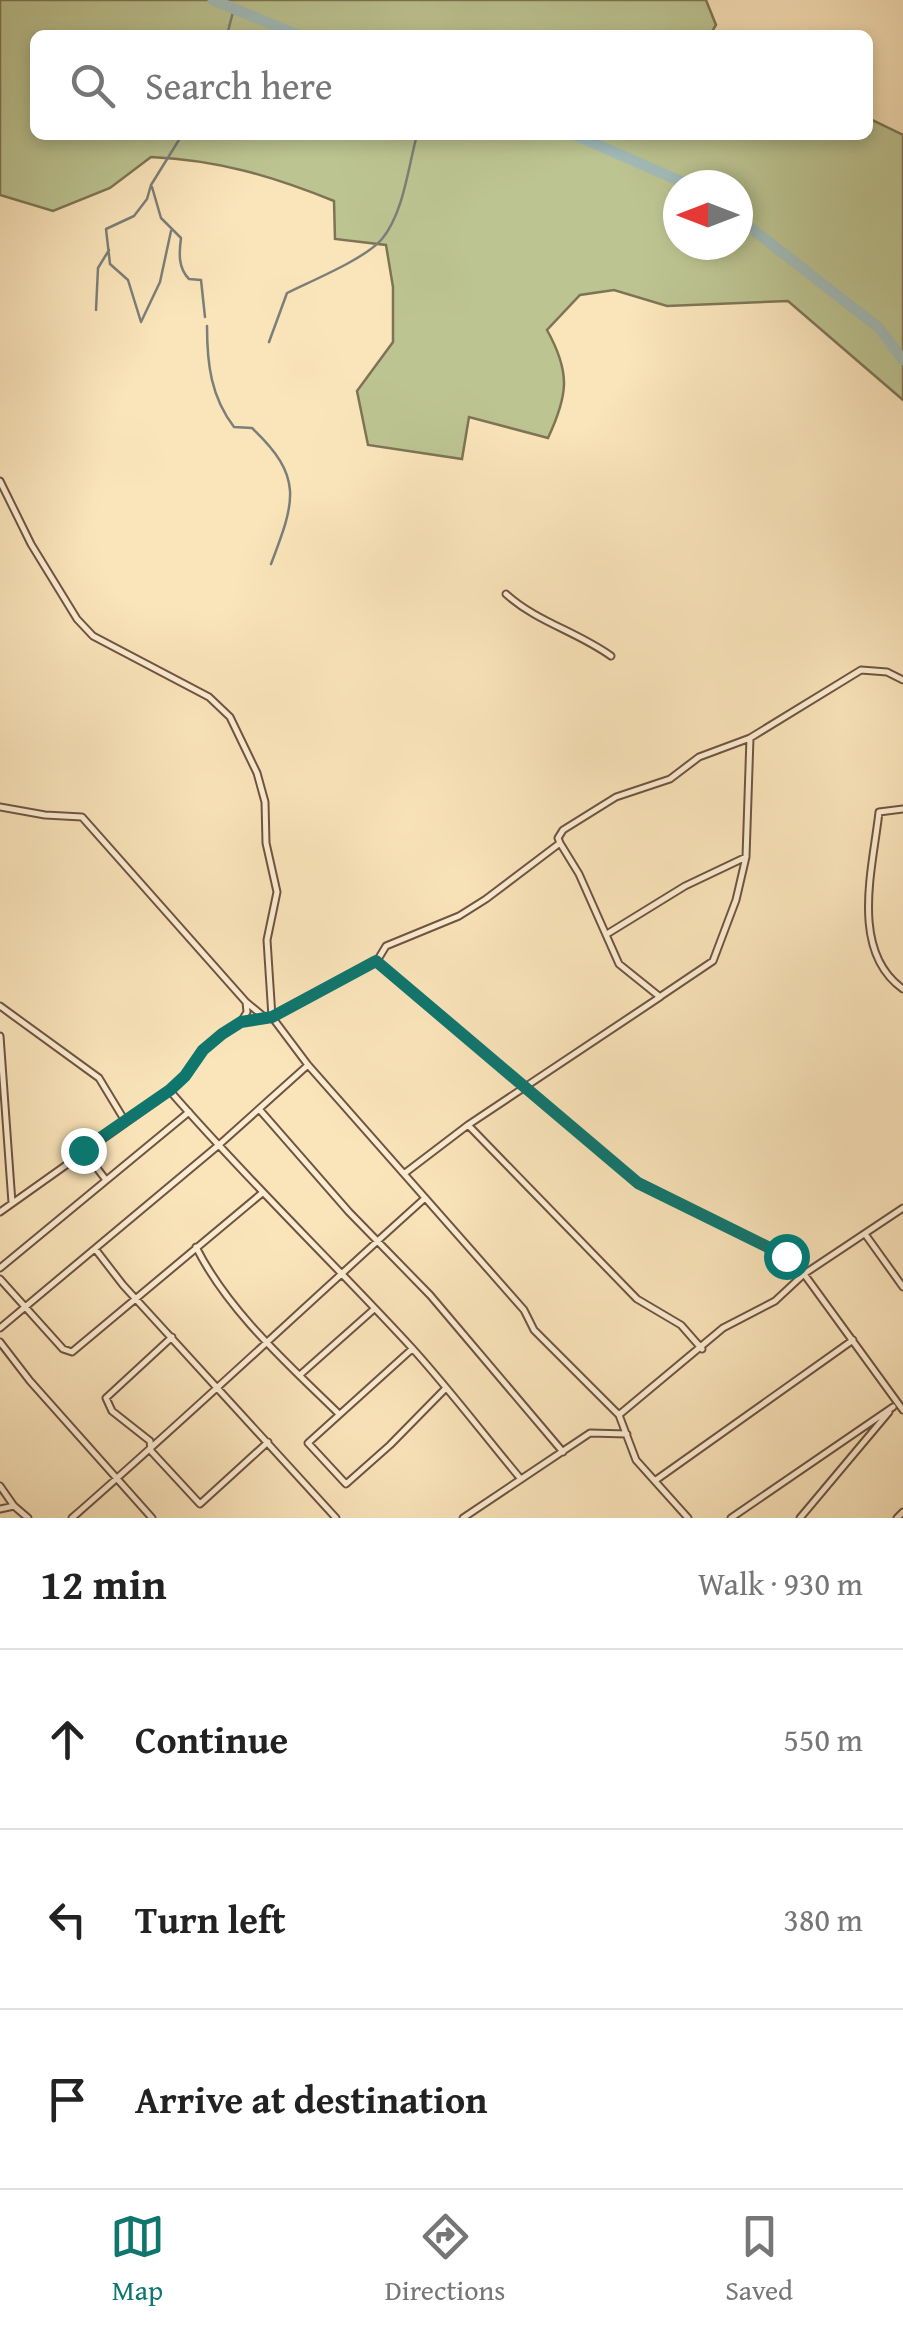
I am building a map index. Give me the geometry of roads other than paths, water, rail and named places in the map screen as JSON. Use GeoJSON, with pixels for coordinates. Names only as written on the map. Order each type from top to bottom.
{"type":"FeatureCollection","features":[{"type":"Feature","properties":{"kind":"street"},"geometry":{"type":"LineString","coordinates":[[0,482],[31,544],[77,619],[93,636],[208,697],[230,717],[242,738],[262,790],[266,843],[276,892],[267,940],[268,1017]]}},
{"type":"Feature","properties":{"kind":"street"},"geometry":{"type":"LineString","coordinates":[[506,594],[527,613],[582,635],[611,656]]}},
{"type":"Feature","properties":{"kind":"street"},"geometry":{"type":"LineString","coordinates":[[660,996],[619,964],[560,843],[562,830],[616,797],[681,774],[699,757],[750,738],[861,670],[887,672],[903,680]]}},
{"type":"Feature","properties":{"kind":"street"},"geometry":{"type":"LineString","coordinates":[[405,1172],[620,1020],[714,961],[736,900],[746,857],[750,738]]}},
{"type":"Feature","properties":{"kind":"street"},"geometry":{"type":"LineString","coordinates":[[0,807],[82,817],[246,1002],[268,1017],[405,1172],[424,1199],[524,1310],[534,1330],[618,1415],[636,1460],[688,1518]]}},
{"type":"Feature","properties":{"kind":"street"},"geometry":{"type":"LineString","coordinates":[[903,810],[879,812],[869,922],[873,950],[903,990]]}},
{"type":"Feature","properties":{"kind":"street"},"geometry":{"type":"LineString","coordinates":[[241,1022],[268,1017],[376,961],[386,946],[459,916],[560,843]]}},
{"type":"Feature","properties":{"kind":"street"},"geometry":{"type":"LineString","coordinates":[[607,934],[685,886],[746,857]]}},
{"type":"Feature","properties":{"kind":"street"},"geometry":{"type":"LineString","coordinates":[[376,961],[638,1183],[786,1256],[804,1274],[903,1410]]}},
{"type":"Feature","properties":{"kind":"street"},"geometry":{"type":"LineString","coordinates":[[0,1212],[170,1090],[203,1050],[241,1022],[247,1012],[246,1002]]}},
{"type":"Feature","properties":{"kind":"street"},"geometry":{"type":"LineString","coordinates":[[0,1006],[99,1078],[125,1121]]}},
{"type":"Feature","properties":{"kind":"street"},"geometry":{"type":"LineString","coordinates":[[0,1036],[12,1203]]}},
{"type":"Feature","properties":{"kind":"street"},"geometry":{"type":"LineString","coordinates":[[0,1328],[96,1250],[308,1065]]}},
{"type":"Feature","properties":{"kind":"street"},"geometry":{"type":"LineString","coordinates":[[170,1090],[261,1194],[412,1348],[520,1478]]}},
{"type":"Feature","properties":{"kind":"street"},"geometry":{"type":"LineString","coordinates":[[259,1110],[441,1307],[563,1452]]}},
{"type":"Feature","properties":{"kind":"street"},"geometry":{"type":"LineString","coordinates":[[0,1268],[188,1112]]}},
{"type":"Feature","properties":{"kind":"street"},"geometry":{"type":"LineString","coordinates":[[468,1125],[638,1299],[682,1325],[702,1348]]}},
{"type":"Feature","properties":{"kind":"street"},"geometry":{"type":"LineString","coordinates":[[83,1150],[106,1180]]}},
{"type":"Feature","properties":{"kind":"street"},"geometry":{"type":"LineString","coordinates":[[0,1279],[63,1349],[72,1352],[261,1194]]}},
{"type":"Feature","properties":{"kind":"street"},"geometry":{"type":"LineString","coordinates":[[72,1518],[151,1451],[424,1199]]}},
{"type":"Feature","properties":{"kind":"street"},"geometry":{"type":"LineString","coordinates":[[618,1415],[723,1328],[775,1301],[804,1274],[903,1208]]}},
{"type":"Feature","properties":{"kind":"street"},"geometry":{"type":"LineString","coordinates":[[865,1234],[903,1287]]}},
{"type":"Feature","properties":{"kind":"street"},"geometry":{"type":"LineString","coordinates":[[196,1247],[205,1266],[268,1341],[338,1414]]}},
{"type":"Feature","properties":{"kind":"street"},"geometry":{"type":"LineString","coordinates":[[96,1250],[336,1518]]}},
{"type":"Feature","properties":{"kind":"street"},"geometry":{"type":"LineString","coordinates":[[300,1375],[373,1310]]}},
{"type":"Feature","properties":{"kind":"street"},"geometry":{"type":"LineString","coordinates":[[172,1337],[106,1398],[112,1411],[150,1441],[151,1451],[200,1504],[268,1441]]}},
{"type":"Feature","properties":{"kind":"street"},"geometry":{"type":"LineString","coordinates":[[656,1480],[853,1340]]}},
{"type":"Feature","properties":{"kind":"street"},"geometry":{"type":"LineString","coordinates":[[0,1342],[30,1382],[152,1518]]}},
{"type":"Feature","properties":{"kind":"street"},"geometry":{"type":"LineString","coordinates":[[412,1348],[308,1443],[346,1484],[446,1388]]}},
{"type":"Feature","properties":{"kind":"street"},"geometry":{"type":"LineString","coordinates":[[730,1518],[895,1404]]}},
{"type":"Feature","properties":{"kind":"street"},"geometry":{"type":"LineString","coordinates":[[800,1518],[895,1404]]}},
{"type":"Feature","properties":{"kind":"street"},"geometry":{"type":"LineString","coordinates":[[463,1518],[590,1433],[627,1434]]}},
{"type":"Feature","properties":{"kind":"street"},"geometry":{"type":"LineString","coordinates":[[2,1489],[28,1518]]}},
{"type":"Feature","properties":{"kind":"street"},"geometry":{"type":"LineString","coordinates":[[2,1489],[0,1507],[14,1506]]}},
{"type":"Feature","properties":{"kind":"street"},"geometry":{"type":"LineString","coordinates":[[898,1518],[903,1512]]}},
{"type":"Feature","properties":{"kind":"waterway"},"geometry":{"type":"LineString","coordinates":[[213,0],[286,30]]}},
{"type":"Feature","properties":{"kind":"waterway"},"geometry":{"type":"LineString","coordinates":[[228,30],[234,8]]}},
{"type":"Feature","properties":{"kind":"waterway"},"geometry":{"type":"LineString","coordinates":[[171,231],[160,282],[141,322],[128,280],[110,264],[106,229],[134,216],[179,140]]}},
{"type":"Feature","properties":{"kind":"waterway"},"geometry":{"type":"LineString","coordinates":[[269,342],[287,293],[351,262],[382,239],[400,203],[416,140]]}},
{"type":"Feature","properties":{"kind":"waterway"},"geometry":{"type":"LineString","coordinates":[[586,140],[663,174]]}},
{"type":"Feature","properties":{"kind":"waterway"},"geometry":{"type":"LineString","coordinates":[[152,187],[161,218],[181,238],[183,270],[189,279],[201,280],[205,317]]}},
{"type":"Feature","properties":{"kind":"waterway"},"geometry":{"type":"LineString","coordinates":[[753,230],[879,328],[903,360]]}},
{"type":"Feature","properties":{"kind":"waterway"},"geometry":{"type":"LineString","coordinates":[[96,310],[98,268],[109,250]]}},
{"type":"Feature","properties":{"kind":"waterway"},"geometry":{"type":"LineString","coordinates":[[207,326],[212,379],[226,416],[234,427],[252,428],[269,445],[287,476],[289,506],[271,564]]}}]}
